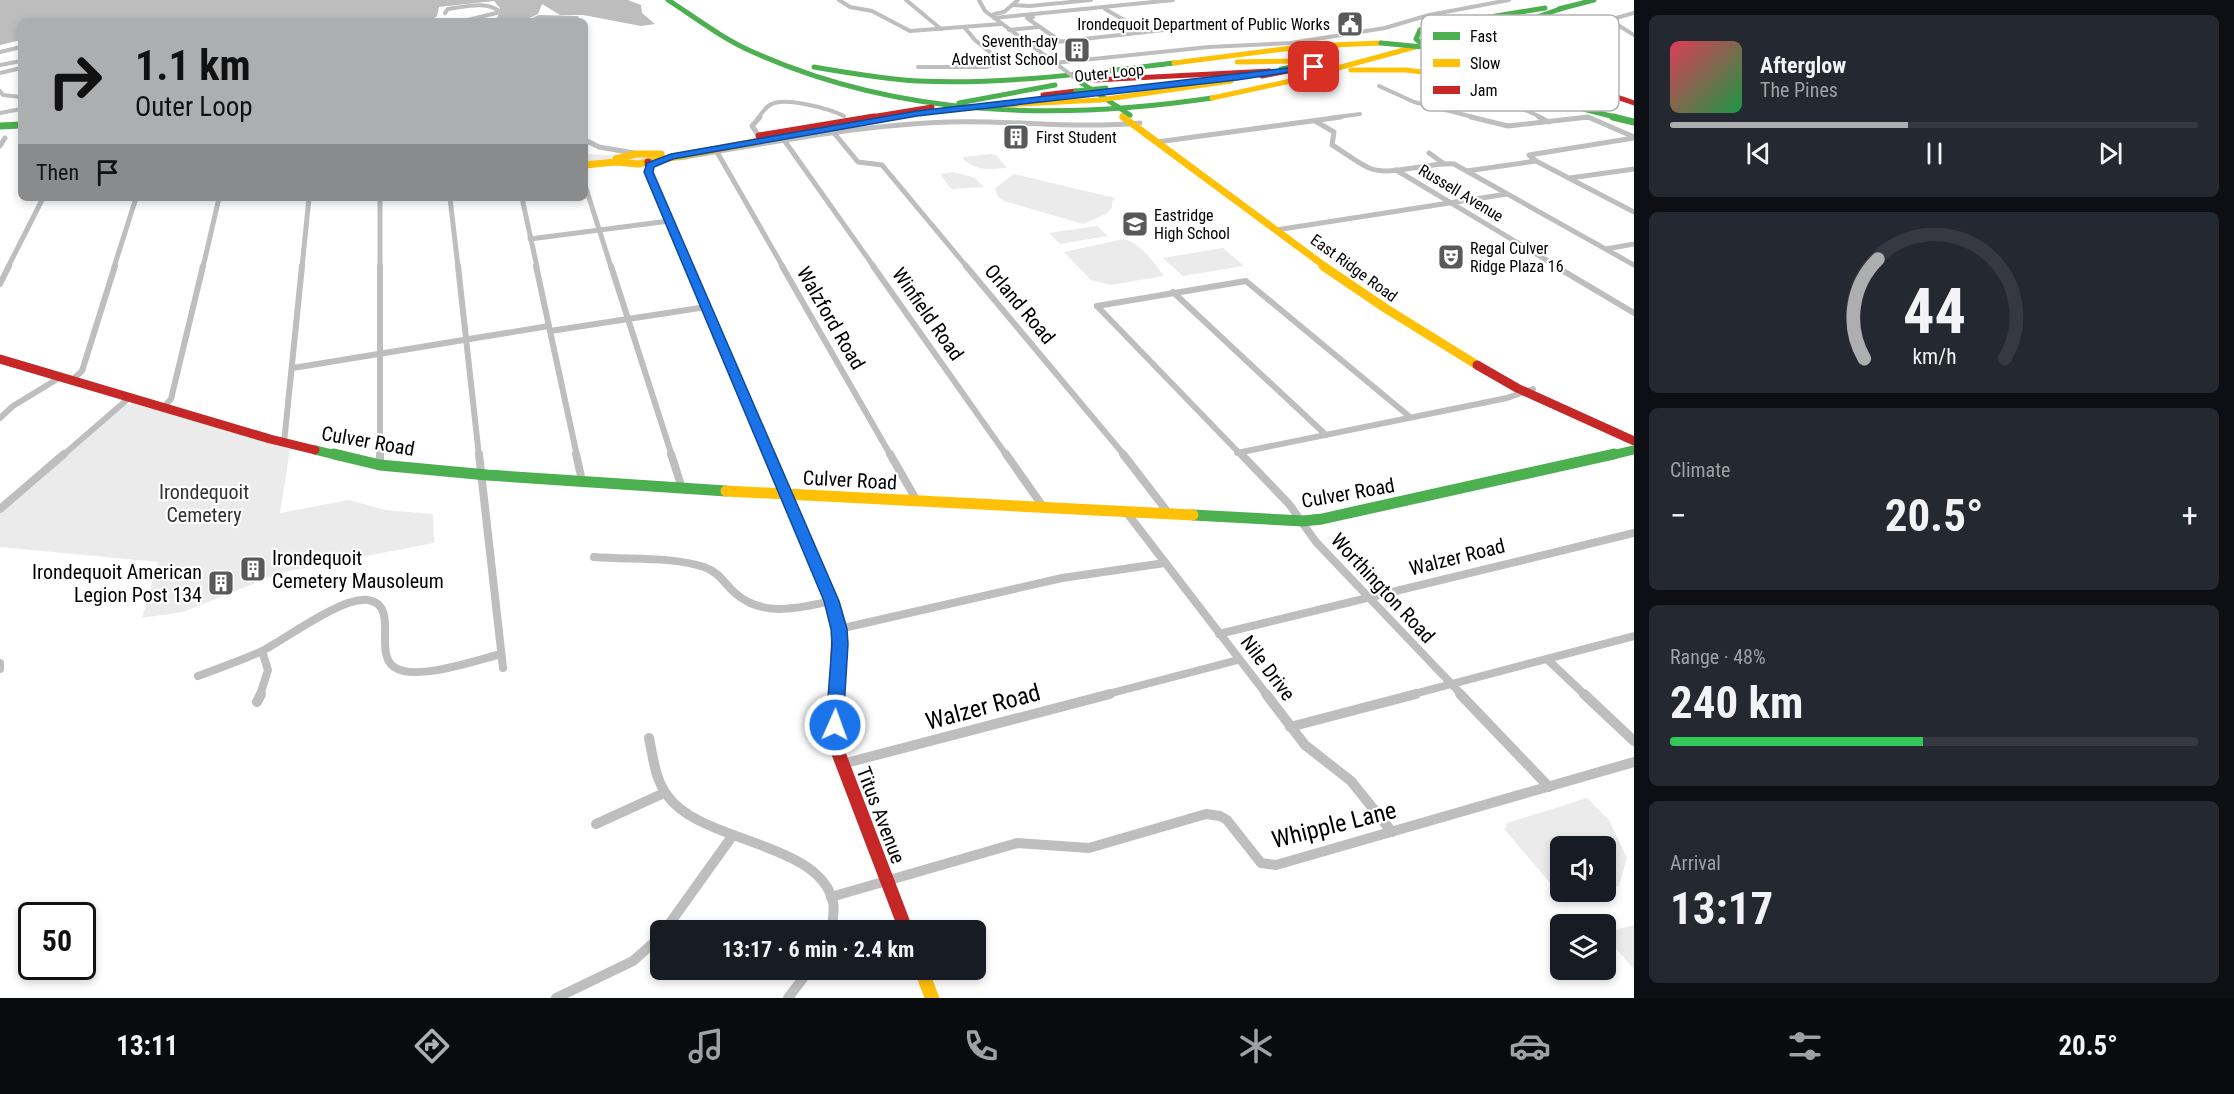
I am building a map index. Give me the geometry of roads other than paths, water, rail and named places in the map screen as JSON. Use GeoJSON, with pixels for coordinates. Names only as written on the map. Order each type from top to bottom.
{"type":"FeatureCollection","features":[{"type":"Feature","properties":{"kind":"main road"},"geometry":{"type":"LineString","coordinates":[[668,0],[723,36],[832,81],[910,99],[995,112],[1083,114],[1184,104],[1340,71],[1406,70],[1421,72]]}},
{"type":"Feature","properties":{"kind":"main road"},"geometry":{"type":"LineString","coordinates":[[676,0],[756,51]]}},
{"type":"Feature","properties":{"kind":"main road","name":"Outer Loop"},"geometry":{"type":"LineString","coordinates":[[1520,15],[1575,0]]}},
{"type":"Feature","properties":{"kind":"main road","name":"Outer Loop"},"geometry":{"type":"LineString","coordinates":[[1537,15],[1594,0]]}},
{"type":"Feature","properties":{"kind":"main road"},"geometry":{"type":"LineString","coordinates":[[1496,15],[1545,8]]}},
{"type":"Feature","properties":{"kind":"main road"},"geometry":{"type":"LineString","coordinates":[[1547,15],[1566,8]]}},
{"type":"Feature","properties":{"kind":"main road"},"geometry":{"type":"LineString","coordinates":[[1421,30],[1416,39],[1421,45]]}},
{"type":"Feature","properties":{"kind":"main road"},"geometry":{"type":"LineString","coordinates":[[775,59],[864,76],[918,82],[967,83],[1014,81],[1320,45],[1381,43],[1421,47]]}},
{"type":"Feature","properties":{"kind":"main road"},"geometry":{"type":"LineString","coordinates":[[1276,84],[1419,43]]}},
{"type":"Feature","properties":{"kind":"main road","name":"Outer Loop"},"geometry":{"type":"LineString","coordinates":[[1117,107],[1270,71],[1419,43]]}},
{"type":"Feature","properties":{"kind":"main road","name":"Outer Loop"},"geometry":{"type":"LineString","coordinates":[[646,162],[820,130],[837,130],[959,104],[1078,87],[1117,107],[1419,43]]}},
{"type":"Feature","properties":{"kind":"main road"},"geometry":{"type":"LineString","coordinates":[[1107,70],[1320,59],[1396,47]]}},
{"type":"Feature","properties":{"kind":"main road"},"geometry":{"type":"LineString","coordinates":[[1078,87],[1270,71]]}},
{"type":"Feature","properties":{"kind":"main road"},"geometry":{"type":"LineString","coordinates":[[939,108],[1117,107],[1116,100],[1126,97],[1288,71]]}},
{"type":"Feature","properties":{"kind":"main road","name":"Outer Loop"},"geometry":{"type":"LineString","coordinates":[[976,106],[1078,87]]}},
{"type":"Feature","properties":{"kind":"main road"},"geometry":{"type":"LineString","coordinates":[[1619,96],[1634,102]]}},
{"type":"Feature","properties":{"kind":"main road"},"geometry":{"type":"LineString","coordinates":[[1619,97],[1634,102]]}},
{"type":"Feature","properties":{"kind":"main road","name":"East Ridge Road"},"geometry":{"type":"LineString","coordinates":[[1117,107],[1280,229],[1409,320],[1530,390],[1634,441]]}},
{"type":"Feature","properties":{"kind":"main road","name":"Outer Loop"},"geometry":{"type":"LineString","coordinates":[[646,162],[672,153],[759,136],[939,108]]}},
{"type":"Feature","properties":{"kind":"main road"},"geometry":{"type":"LineString","coordinates":[[1596,111],[1634,122]]}},
{"type":"Feature","properties":{"kind":"main road"},"geometry":{"type":"LineString","coordinates":[[1,133],[18,127]]}},
{"type":"Feature","properties":{"kind":"main road"},"geometry":{"type":"LineString","coordinates":[[588,164],[629,160],[646,162]]}},
{"type":"Feature","properties":{"kind":"main road"},"geometry":{"type":"LineString","coordinates":[[629,160],[646,162]]}},
{"type":"Feature","properties":{"kind":"main road","name":"Titus Avenue"},"geometry":{"type":"LineString","coordinates":[[646,162],[669,221],[832,601],[839,629],[835,725],[842,764],[902,920]]}},
{"type":"Feature","properties":{"kind":"main road","name":"Culver Road"},"geometry":{"type":"LineString","coordinates":[[0,359],[284,443],[380,465],[786,495],[1303,521],[1322,519],[1634,450]]}},
{"type":"Feature","properties":{"kind":"main road"},"geometry":{"type":"LineString","coordinates":[[925,980],[932,998]]}},
{"type":"Feature","properties":{"kind":"street"},"geometry":{"type":"LineString","coordinates":[[839,0],[850,7],[882,15],[908,30],[1001,24]]}},
{"type":"Feature","properties":{"kind":"street"},"geometry":{"type":"LineString","coordinates":[[906,0],[941,29]]}},
{"type":"Feature","properties":{"kind":"street"},"geometry":{"type":"LineString","coordinates":[[979,0],[992,17],[1066,71],[1078,87]]}},
{"type":"Feature","properties":{"kind":"street"},"geometry":{"type":"LineString","coordinates":[[992,17],[1004,12],[1017,0]]}},
{"type":"Feature","properties":{"kind":"street"},"geometry":{"type":"LineString","coordinates":[[1012,5],[1027,6],[1091,0]]}},
{"type":"Feature","properties":{"kind":"street"},"geometry":{"type":"LineString","coordinates":[[992,17],[1173,0]]}},
{"type":"Feature","properties":{"kind":"street"},"geometry":{"type":"LineString","coordinates":[[1429,15],[1509,0]]}},
{"type":"Feature","properties":{"kind":"street"},"geometry":{"type":"LineString","coordinates":[[445,13],[448,9],[486,5],[497,8],[500,12],[476,18]]}},
{"type":"Feature","properties":{"kind":"street"},"geometry":{"type":"LineString","coordinates":[[1060,41],[1028,18],[1108,9],[1145,32]]}},
{"type":"Feature","properties":{"kind":"street"},"geometry":{"type":"LineString","coordinates":[[1619,17],[1634,14]]}},
{"type":"Feature","properties":{"kind":"street"},"geometry":{"type":"LineString","coordinates":[[1054,63],[1209,47],[1292,43],[1384,28],[1421,17]]}},
{"type":"Feature","properties":{"kind":"street"},"geometry":{"type":"LineString","coordinates":[[542,18],[577,18]]}},
{"type":"Feature","properties":{"kind":"street"},"geometry":{"type":"LineString","coordinates":[[1619,26],[1634,35]]}},
{"type":"Feature","properties":{"kind":"street"},"geometry":{"type":"LineString","coordinates":[[918,67],[986,67],[999,63],[998,59],[975,40],[964,27]]}},
{"type":"Feature","properties":{"kind":"street"},"geometry":{"type":"LineString","coordinates":[[1009,30],[1040,27]]}},
{"type":"Feature","properties":{"kind":"street"},"geometry":{"type":"LineString","coordinates":[[1030,45],[1164,30]]}},
{"type":"Feature","properties":{"kind":"street"},"geometry":{"type":"LineString","coordinates":[[0,52],[18,48]]}},
{"type":"Feature","properties":{"kind":"street"},"geometry":{"type":"LineString","coordinates":[[0,65],[18,62]]}},
{"type":"Feature","properties":{"kind":"street"},"geometry":{"type":"LineString","coordinates":[[0,73],[18,69]]}},
{"type":"Feature","properties":{"kind":"street"},"geometry":{"type":"LineString","coordinates":[[1379,86],[1421,104]]}},
{"type":"Feature","properties":{"kind":"street"},"geometry":{"type":"LineString","coordinates":[[0,91],[3,95],[18,97]]}},
{"type":"Feature","properties":{"kind":"street"},"geometry":{"type":"LineString","coordinates":[[759,136],[752,127],[768,107],[776,103],[788,102],[837,111],[844,116]]}},
{"type":"Feature","properties":{"kind":"street"},"geometry":{"type":"LineString","coordinates":[[672,158],[837,130],[949,122],[1100,127],[1117,107]]}},
{"type":"Feature","properties":{"kind":"street"},"geometry":{"type":"LineString","coordinates":[[0,113],[18,110]]}},
{"type":"Feature","properties":{"kind":"street"},"geometry":{"type":"LineString","coordinates":[[1449,111],[1508,126],[1588,117],[1634,138]]}},
{"type":"Feature","properties":{"kind":"street"},"geometry":{"type":"LineString","coordinates":[[1528,111],[1550,122]]}},
{"type":"Feature","properties":{"kind":"street"},"geometry":{"type":"LineString","coordinates":[[1161,142],[1360,114]]}},
{"type":"Feature","properties":{"kind":"street","name":"Russell Avenue"},"geometry":{"type":"LineString","coordinates":[[1315,121],[1334,132],[1332,145],[1369,168],[1381,171],[1396,169],[1634,313]]}},
{"type":"Feature","properties":{"kind":"street","name":"Orland Road"},"geometry":{"type":"LineString","coordinates":[[837,130],[856,161],[882,165],[1128,460],[1164,504],[1170,515]]}},
{"type":"Feature","properties":{"kind":"street"},"geometry":{"type":"LineString","coordinates":[[0,146],[1,133]]}},
{"type":"Feature","properties":{"kind":"street"},"geometry":{"type":"LineString","coordinates":[[1634,138],[1529,154],[1536,160],[1634,212]]}},
{"type":"Feature","properties":{"kind":"street","name":"Winfield Road"},"geometry":{"type":"LineString","coordinates":[[784,140],[1044,508]]}},
{"type":"Feature","properties":{"kind":"street"},"geometry":{"type":"LineString","coordinates":[[588,142],[646,162]]}},
{"type":"Feature","properties":{"kind":"street"},"geometry":{"type":"LineString","coordinates":[[614,149],[629,160]]}},
{"type":"Feature","properties":{"kind":"street","name":"Walzford Road"},"geometry":{"type":"LineString","coordinates":[[717,152],[917,501]]}},
{"type":"Feature","properties":{"kind":"street"},"geometry":{"type":"LineString","coordinates":[[1429,153],[1443,163]]}},
{"type":"Feature","properties":{"kind":"street"},"geometry":{"type":"LineString","coordinates":[[1467,171],[1536,160]]}},
{"type":"Feature","properties":{"kind":"street"},"geometry":{"type":"LineString","coordinates":[[1396,169],[1443,163],[1454,164],[1634,265]]}},
{"type":"Feature","properties":{"kind":"street"},"geometry":{"type":"LineString","coordinates":[[1570,178],[1634,168]]}},
{"type":"Feature","properties":{"kind":"street"},"geometry":{"type":"LineString","coordinates":[[1280,229],[1507,194]]}},
{"type":"Feature","properties":{"kind":"street"},"geometry":{"type":"LineString","coordinates":[[588,195],[682,488]]}},
{"type":"Feature","properties":{"kind":"street"},"geometry":{"type":"LineString","coordinates":[[0,284],[42,201]]}},
{"type":"Feature","properties":{"kind":"street"},"geometry":{"type":"LineString","coordinates":[[70,381],[82,371],[135,201]]}},
{"type":"Feature","properties":{"kind":"street"},"geometry":{"type":"LineString","coordinates":[[163,408],[171,399],[218,201]]}},
{"type":"Feature","properties":{"kind":"street"},"geometry":{"type":"LineString","coordinates":[[284,443],[309,201]]}},
{"type":"Feature","properties":{"kind":"street"},"geometry":{"type":"LineString","coordinates":[[380,201],[380,465]]}},
{"type":"Feature","properties":{"kind":"street"},"geometry":{"type":"LineString","coordinates":[[450,201],[503,668]]}},
{"type":"Feature","properties":{"kind":"street"},"geometry":{"type":"LineString","coordinates":[[523,201],[582,481]]}},
{"type":"Feature","properties":{"kind":"street"},"geometry":{"type":"LineString","coordinates":[[1620,204],[1634,202]]}},
{"type":"Feature","properties":{"kind":"street"},"geometry":{"type":"LineString","coordinates":[[530,239],[669,221]]}},
{"type":"Feature","properties":{"kind":"street"},"geometry":{"type":"LineString","coordinates":[[1606,249],[1634,244]]}},
{"type":"Feature","properties":{"kind":"street"},"geometry":{"type":"LineString","coordinates":[[1173,292],[1246,281],[1410,417]]}},
{"type":"Feature","properties":{"kind":"street"},"geometry":{"type":"LineString","coordinates":[[1173,292],[1326,435]]}},
{"type":"Feature","properties":{"kind":"street","name":"Worthington Road"},"geometry":{"type":"LineString","coordinates":[[1173,292],[1097,306],[1237,453],[1289,504],[1316,542],[1549,787]]}},
{"type":"Feature","properties":{"kind":"street"},"geometry":{"type":"LineString","coordinates":[[293,368],[466,339],[706,307]]}},
{"type":"Feature","properties":{"kind":"street"},"geometry":{"type":"LineString","coordinates":[[0,417],[13,406],[59,378]]}},
{"type":"Feature","properties":{"kind":"street"},"geometry":{"type":"LineString","coordinates":[[1237,453],[1530,390]]}},
{"type":"Feature","properties":{"kind":"street"},"geometry":{"type":"LineString","coordinates":[[0,509],[129,398]]}},
{"type":"Feature","properties":{"kind":"street","name":"Nile Drive"},"geometry":{"type":"LineString","coordinates":[[1127,513],[1290,727],[1311,751],[1351,782],[1392,832]]}},
{"type":"Feature","properties":{"kind":"street","name":"Walzer Road"},"geometry":{"type":"LineString","coordinates":[[1220,634],[1634,533]]}},
{"type":"Feature","properties":{"kind":"street"},"geometry":{"type":"LineString","coordinates":[[594,557],[704,567],[723,577],[740,598],[767,609],[784,610],[832,601]]}},
{"type":"Feature","properties":{"kind":"street"},"geometry":{"type":"LineString","coordinates":[[839,629],[1062,578],[1165,563]]}},
{"type":"Feature","properties":{"kind":"street"},"geometry":{"type":"LineString","coordinates":[[198,676],[262,651],[339,606],[357,600],[369,600],[378,604],[383,611],[387,655],[391,664],[400,670],[424,671],[501,654]]}},
{"type":"Feature","properties":{"kind":"street"},"geometry":{"type":"LineString","coordinates":[[1290,727],[1634,636]]}},
{"type":"Feature","properties":{"kind":"street"},"geometry":{"type":"LineString","coordinates":[[257,702],[269,673],[268,662],[262,651]]}},
{"type":"Feature","properties":{"kind":"street"},"geometry":{"type":"LineString","coordinates":[[1547,659],[1634,741]]}},
{"type":"Feature","properties":{"kind":"street","name":"Walzer Road"},"geometry":{"type":"LineString","coordinates":[[842,764],[1238,660]]}},
{"type":"Feature","properties":{"kind":"street"},"geometry":{"type":"LineString","coordinates":[[0,663],[0,669]]}},
{"type":"Feature","properties":{"kind":"street"},"geometry":{"type":"LineString","coordinates":[[649,738],[664,793],[678,808],[733,836],[787,856],[809,867],[819,875],[831,897],[833,920]]}},
{"type":"Feature","properties":{"kind":"street","name":"Whipple Lane"},"geometry":{"type":"LineString","coordinates":[[831,897],[1017,843],[1037,843],[1076,850],[1206,814],[1220,816],[1227,820],[1261,863],[1270,866],[1634,762]]}},
{"type":"Feature","properties":{"kind":"street"},"geometry":{"type":"LineString","coordinates":[[597,824],[664,793]]}},
{"type":"Feature","properties":{"kind":"street"},"geometry":{"type":"LineString","coordinates":[[672,920],[733,836]]}},
{"type":"Feature","properties":{"kind":"street"},"geometry":{"type":"LineString","coordinates":[[556,998],[633,961],[650,947]]}},
{"type":"Feature","properties":{"kind":"street"},"geometry":{"type":"LineString","coordinates":[[788,998],[802,980]]}},
{"type":"Feature","properties":{"kind":"place","name":"Irondequoit Department of Public Works"},"geometry":{"type":"Point","coordinates":[1350,24]}},
{"type":"Feature","properties":{"kind":"place","name":"Seventh-day Adventist School"},"geometry":{"type":"Point","coordinates":[1077,50]}},
{"type":"Feature","properties":{"kind":"place","name":"First Student"},"geometry":{"type":"Point","coordinates":[1016,137]}},
{"type":"Feature","properties":{"kind":"place","name":"Eastridge High School"},"geometry":{"type":"Point","coordinates":[1135,224]}},
{"type":"Feature","properties":{"kind":"place","name":"Regal Culver Ridge Plaza 16"},"geometry":{"type":"Point","coordinates":[1451,257]}},
{"type":"Feature","properties":{"kind":"place","name":"Irondequoit Cemetery Mausoleum"},"geometry":{"type":"Point","coordinates":[253,569]}},
{"type":"Feature","properties":{"kind":"place","name":"Irondequoit American Legion Post 134"},"geometry":{"type":"Point","coordinates":[221,583]}},
{"type":"Feature","properties":{"kind":"park label","name":"Irondequoit Cemetery"},"geometry":{"type":"Point","coordinates":[204,504]}}]}
